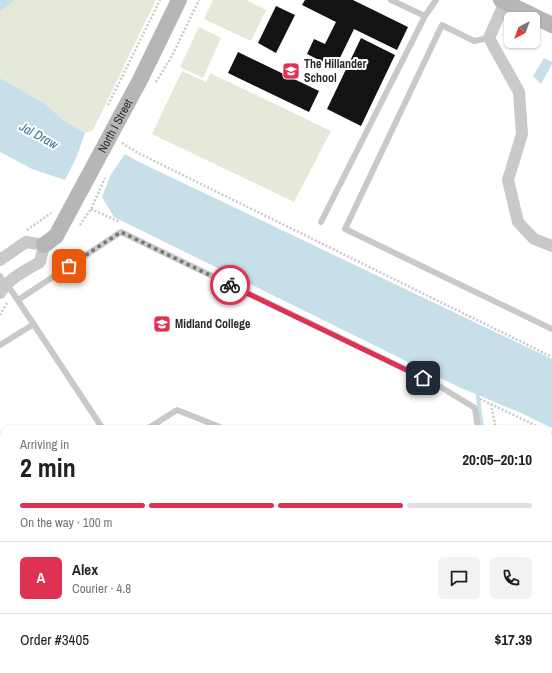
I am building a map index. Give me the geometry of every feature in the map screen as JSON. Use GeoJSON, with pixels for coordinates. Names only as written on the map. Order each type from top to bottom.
{"type":"FeatureCollection","features":[{"type":"Feature","properties":{"kind":"street","name":"North I Street"},"geometry":{"type":"LineString","coordinates":[[44,245],[56,236],[140,80],[179,0]]}},
{"type":"Feature","properties":{"kind":"street"},"geometry":{"type":"LineString","coordinates":[[552,25],[503,1],[489,38],[519,92],[522,134],[508,180],[518,222],[534,239],[552,246]]}},
{"type":"Feature","properties":{"kind":"street"},"geometry":{"type":"LineString","coordinates":[[0,260],[26,242],[44,245],[40,262],[2,285]]}},
{"type":"Feature","properties":{"kind":"lane"},"geometry":{"type":"LineString","coordinates":[[391,0],[425,16]]}},
{"type":"Feature","properties":{"kind":"lane"},"geometry":{"type":"LineString","coordinates":[[321,222],[425,16],[436,0]]}},
{"type":"Feature","properties":{"kind":"lane"},"geometry":{"type":"LineString","coordinates":[[489,38],[474,40],[442,25],[345,229],[552,329]]}},
{"type":"Feature","properties":{"kind":"lane"},"geometry":{"type":"LineString","coordinates":[[18,300],[121,232],[434,383],[475,408],[477,425]]}},
{"type":"Feature","properties":{"kind":"lane"},"geometry":{"type":"LineString","coordinates":[[2,285],[11,290],[100,425]]}},
{"type":"Feature","properties":{"kind":"lane"},"geometry":{"type":"LineString","coordinates":[[0,345],[34,324]]}},
{"type":"Feature","properties":{"kind":"lane"},"geometry":{"type":"LineString","coordinates":[[153,425],[177,410],[215,425]]}},
{"type":"Feature","properties":{"kind":"path"},"geometry":{"type":"LineString","coordinates":[[107,109],[160,0]]}},
{"type":"Feature","properties":{"kind":"path"},"geometry":{"type":"LineString","coordinates":[[121,143],[152,160],[552,356]]}},
{"type":"Feature","properties":{"kind":"path"},"geometry":{"type":"LineString","coordinates":[[25,231],[53,212]]}},
{"type":"Feature","properties":{"kind":"path"},"geometry":{"type":"LineString","coordinates":[[490,404],[495,425]]}},
{"type":"Feature","properties":{"kind":"shaded area"},"geometry":{"type":"Polygon","coordinates":[[[15,0],[156,0],[93,130],[85,133],[63,120],[44,103],[0,78],[0,12],[15,0]]]}},
{"type":"Feature","properties":{"kind":"shaded area"},"geometry":{"type":"Polygon","coordinates":[[[213,0],[246,0],[266,10],[251,41],[204,19],[213,0]]]}},
{"type":"Feature","properties":{"kind":"shaded area"},"geometry":{"type":"Polygon","coordinates":[[[199,27],[221,38],[203,78],[180,67],[199,27]]]}},
{"type":"Feature","properties":{"kind":"shaded area"},"geometry":{"type":"Polygon","coordinates":[[[182,71],[206,82],[210,73],[331,131],[294,202],[152,134],[182,71]]]}},
{"type":"Feature","properties":{"kind":"water"},"geometry":{"type":"Polygon","coordinates":[[[0,0],[15,0],[0,12],[0,0]]]}},
{"type":"Feature","properties":{"kind":"water"},"geometry":{"type":"Polygon","coordinates":[[[544,58],[552,62],[552,64],[541,84],[533,76],[544,58]]]}},
{"type":"Feature","properties":{"kind":"water","name":"Jal Draw"},"geometry":{"type":"Polygon","coordinates":[[[0,78],[44,103],[63,120],[85,133],[77,156],[65,180],[32,169],[0,152],[0,78]]]}},
{"type":"Feature","properties":{"kind":"water"},"geometry":{"type":"Polygon","coordinates":[[[125,154],[552,359],[552,425],[546,425],[461,388],[114,217],[102,197],[110,176],[125,154]]]}},
{"type":"Feature","properties":{"kind":"building"},"geometry":{"type":"Polygon","coordinates":[[[305,0],[353,0],[408,27],[397,50],[354,29],[335,68],[307,54],[314,39],[325,44],[336,22],[302,5],[305,0]]]}},
{"type":"Feature","properties":{"kind":"building"},"geometry":{"type":"Polygon","coordinates":[[[276,6],[295,15],[276,53],[258,43],[276,6]]]}},
{"type":"Feature","properties":{"kind":"building"},"geometry":{"type":"Polygon","coordinates":[[[361,38],[395,55],[361,126],[327,109],[361,38]]]}},
{"type":"Feature","properties":{"kind":"building"},"geometry":{"type":"Polygon","coordinates":[[[238,52],[319,91],[309,112],[228,73],[238,52]]]}},
{"type":"Feature","properties":{"kind":"waterway"},"geometry":{"type":"LineString","coordinates":[[477,390],[481,425]]}},
{"type":"Feature","properties":{"kind":"way so far"},"geometry":{"type":"LineString","coordinates":[[69,266],[121,232],[230,285]]}},
{"type":"Feature","properties":{"kind":"place","name":"The Hillander School"},"geometry":{"type":"Point","coordinates":[291,71]}},
{"type":"Feature","properties":{"kind":"place","name":"Midland College"},"geometry":{"type":"Point","coordinates":[162,324]}},
{"type":"Feature","properties":{"kind":"route"},"geometry":{"type":"LineString","coordinates":[[230,285],[423,378]]}}]}
